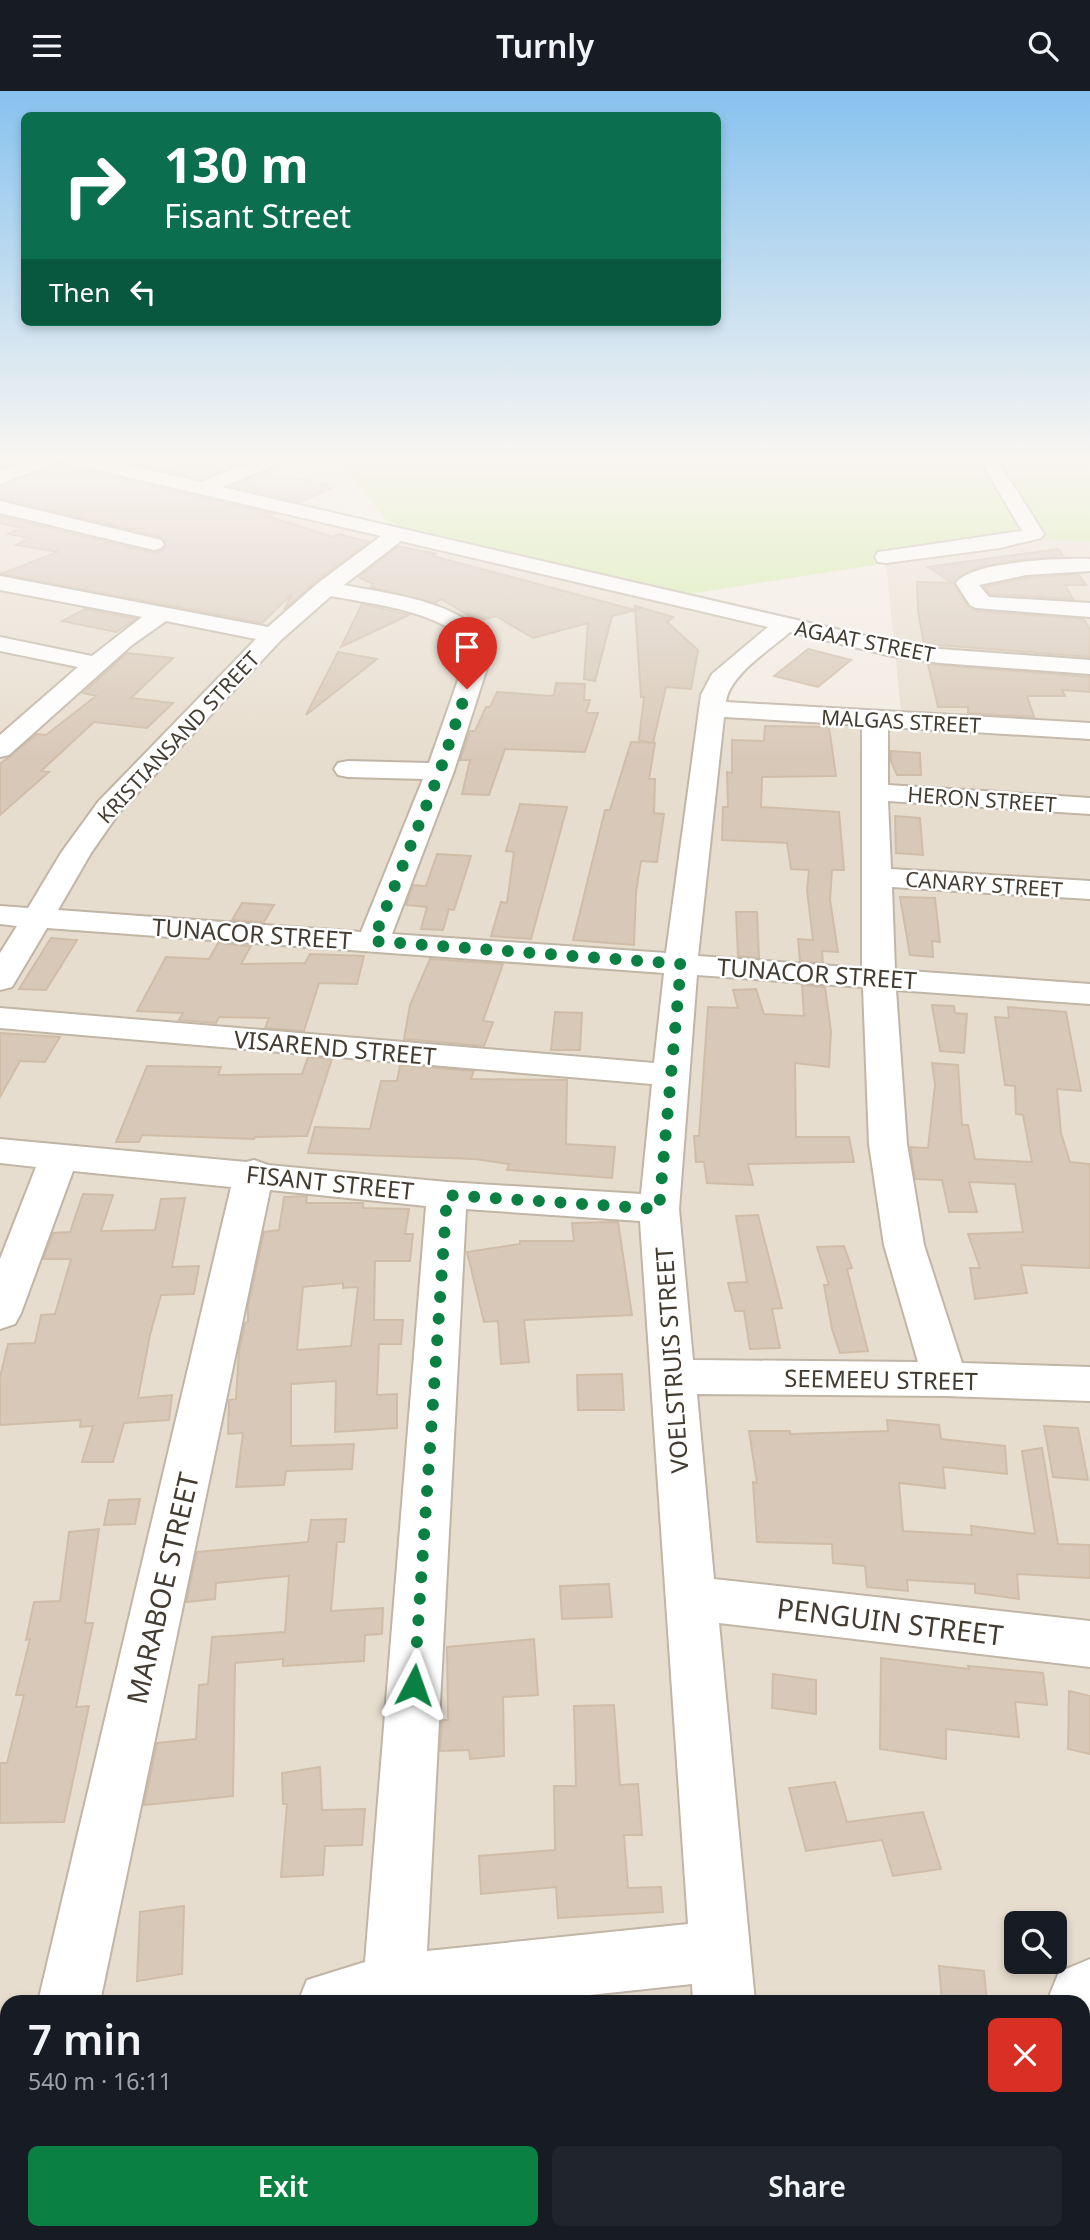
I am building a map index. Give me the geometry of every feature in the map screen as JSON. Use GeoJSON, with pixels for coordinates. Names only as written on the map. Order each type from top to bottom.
{"type":"FeatureCollection","features":[{"type":"Feature","properties":{"kind":"street","name":"KRISTIANSAND STREET"},"geometry":{"type":"LineString","coordinates":[[0,980],[76,853],[108,808],[273,635],[326,588],[365,558]]}},
{"type":"Feature","properties":{"kind":"street","name":"AGAAT STREET"},"geometry":{"type":"LineString","coordinates":[[505,558],[881,647],[928,654],[1090,667]]}},
{"type":"Feature","properties":{"kind":"street"},"geometry":{"type":"LineString","coordinates":[[1090,565],[1017,571],[980,577],[967,583],[978,600],[984,603],[1090,610]]}},
{"type":"Feature","properties":{"kind":"street"},"geometry":{"type":"LineString","coordinates":[[0,583],[273,635]]}},
{"type":"Feature","properties":{"kind":"street"},"geometry":{"type":"LineString","coordinates":[[326,588],[455,621],[478,637],[482,646],[440,771],[373,941]]}},
{"type":"Feature","properties":{"kind":"street"},"geometry":{"type":"LineString","coordinates":[[0,748],[97,664],[160,615]]}},
{"type":"Feature","properties":{"kind":"street","name":"VOELSTRUIS STREET"},"geometry":{"type":"LineString","coordinates":[[721,1976],[659,1209],[681,964],[714,695],[721,679],[784,625]]}},
{"type":"Feature","properties":{"kind":"street"},"geometry":{"type":"LineString","coordinates":[[0,644],[97,664]]}},
{"type":"Feature","properties":{"kind":"street","name":"MALGAS STREET"},"geometry":{"type":"LineString","coordinates":[[712,709],[1090,731]]}},
{"type":"Feature","properties":{"kind":"street"},"geometry":{"type":"LineString","coordinates":[[0,714],[32,722]]}},
{"type":"Feature","properties":{"kind":"street"},"geometry":{"type":"LineString","coordinates":[[875,720],[874,792],[879,977],[888,1144],[904,1245],[945,1379]]}},
{"type":"Feature","properties":{"kind":"street"},"geometry":{"type":"LineString","coordinates":[[348,769],[440,771]]}},
{"type":"Feature","properties":{"kind":"street","name":"HERON STREET"},"geometry":{"type":"LineString","coordinates":[[874,792],[1090,806]]}},
{"type":"Feature","properties":{"kind":"street","name":"CANARY STREET"},"geometry":{"type":"LineString","coordinates":[[877,877],[1090,890]]}},
{"type":"Feature","properties":{"kind":"street","name":"TUNACOR STREET"},"geometry":{"type":"LineString","coordinates":[[0,915],[1090,993]]}},
{"type":"Feature","properties":{"kind":"street","name":"VISAREND STREET"},"geometry":{"type":"LineString","coordinates":[[0,1018],[671,1075]]}},
{"type":"Feature","properties":{"kind":"street","name":"FISANT STREET"},"geometry":{"type":"LineString","coordinates":[[0,1151],[447,1195],[659,1209]]}},
{"type":"Feature","properties":{"kind":"street"},"geometry":{"type":"LineString","coordinates":[[0,1313],[59,1157]]}},
{"type":"Feature","properties":{"kind":"street","name":"MARABOE STREET"},"geometry":{"type":"LineString","coordinates":[[71,1995],[254,1174]]}},
{"type":"Feature","properties":{"kind":"street"},"geometry":{"type":"LineString","coordinates":[[447,1195],[393,1994],[721,1976]]}},
{"type":"Feature","properties":{"kind":"street","name":"SEEMEEU STREET"},"geometry":{"type":"LineString","coordinates":[[671,1377],[945,1379],[1090,1384]]}},
{"type":"Feature","properties":{"kind":"street","name":"PENGUIN STREET"},"geometry":{"type":"LineString","coordinates":[[690,1598],[1090,1644]]}},
{"type":"Feature","properties":{"kind":"shaded area"},"geometry":{"type":"Polygon","coordinates":[[[0,558],[500,558],[784,625],[744,656],[713,709],[902,721],[886,563],[916,558],[1090,558],[1090,1995],[0,1995],[0,558]]]}},
{"type":"Feature","properties":{"kind":"green space"},"geometry":{"type":"Polygon","coordinates":[[[534,558],[917,558],[689,594],[534,558]]]}},
{"type":"Feature","properties":{"kind":"building"},"geometry":{"type":"Polygon","coordinates":[[[42,558],[347,558],[284,610],[292,594],[262,623],[1,574],[42,558]]]}},
{"type":"Feature","properties":{"kind":"building"},"geometry":{"type":"Polygon","coordinates":[[[383,558],[442,558],[635,610],[612,616],[595,681],[584,679],[588,623],[533,638],[496,616],[478,621],[441,599],[435,603],[371,587],[373,584],[359,577],[383,558]]]}},
{"type":"Feature","properties":{"kind":"building"},"geometry":{"type":"Polygon","coordinates":[[[991,558],[1044,558],[979,567],[963,574],[954,584],[968,606],[976,611],[1084,619],[1090,630],[1090,657],[924,644],[918,611],[917,582],[952,583],[928,567],[991,558]]]}},
{"type":"Feature","properties":{"kind":"building"},"geometry":{"type":"Polygon","coordinates":[[[1078,574],[1086,585],[1065,585],[1073,599],[990,594],[984,587],[1026,578],[1078,574]]]}},
{"type":"Feature","properties":{"kind":"building"},"geometry":{"type":"Polygon","coordinates":[[[362,604],[409,615],[341,647],[362,604]]]}},
{"type":"Feature","properties":{"kind":"building"},"geometry":{"type":"Polygon","coordinates":[[[635,606],[673,617],[667,622],[698,650],[691,689],[666,687],[653,743],[639,740],[644,697],[641,697],[635,606]]]}},
{"type":"Feature","properties":{"kind":"building"},"geometry":{"type":"Polygon","coordinates":[[[85,609],[136,619],[116,632],[62,621],[85,609]]]}},
{"type":"Feature","properties":{"kind":"building"},"geometry":{"type":"Polygon","coordinates":[[[808,649],[851,660],[818,687],[774,676],[808,649]]]}},
{"type":"Feature","properties":{"kind":"building"},"geometry":{"type":"Polygon","coordinates":[[[338,652],[377,659],[306,715],[338,652]]]}},
{"type":"Feature","properties":{"kind":"building"},"geometry":{"type":"Polygon","coordinates":[[[127,653],[173,658],[131,698],[173,703],[147,728],[94,722],[41,771],[49,772],[0,815],[0,764],[37,734],[46,735],[96,696],[83,693],[127,653]]]}},
{"type":"Feature","properties":{"kind":"building"},"geometry":{"type":"Polygon","coordinates":[[[928,664],[1090,677],[1090,692],[1062,690],[1065,696],[1027,696],[1034,717],[968,713],[968,707],[938,707],[928,664]]]}},
{"type":"Feature","properties":{"kind":"building"},"geometry":{"type":"Polygon","coordinates":[[[556,683],[585,684],[584,700],[590,700],[586,713],[598,713],[585,752],[505,749],[489,795],[462,794],[470,760],[460,760],[470,731],[475,731],[486,707],[490,707],[497,692],[550,696],[554,695],[556,683]]]}},
{"type":"Feature","properties":{"kind":"building"},"geometry":{"type":"Polygon","coordinates":[[[765,726],[829,727],[836,776],[762,777],[761,807],[839,812],[844,870],[832,870],[830,900],[838,952],[822,951],[823,963],[800,961],[798,939],[813,940],[807,890],[809,870],[791,869],[787,843],[722,840],[723,807],[728,807],[727,772],[732,773],[732,740],[764,741],[765,726]]]}},
{"type":"Feature","properties":{"kind":"building"},"geometry":{"type":"Polygon","coordinates":[[[631,742],[655,743],[649,779],[655,779],[654,813],[664,814],[657,862],[641,861],[636,892],[634,945],[573,940],[605,810],[610,810],[631,742]]]}},
{"type":"Feature","properties":{"kind":"building"},"geometry":{"type":"Polygon","coordinates":[[[891,751],[920,753],[921,775],[897,775],[891,761],[891,751]]]}},
{"type":"Feature","properties":{"kind":"building"},"geometry":{"type":"Polygon","coordinates":[[[520,804],[567,807],[531,939],[491,936],[501,902],[507,903],[514,852],[506,851],[520,804]]]}},
{"type":"Feature","properties":{"kind":"building"},"geometry":{"type":"Polygon","coordinates":[[[895,816],[920,818],[923,855],[896,853],[895,816]]]}},
{"type":"Feature","properties":{"kind":"building"},"geometry":{"type":"Polygon","coordinates":[[[437,854],[471,856],[454,910],[449,909],[443,930],[421,929],[427,907],[406,905],[413,885],[426,886],[437,854]]]}},
{"type":"Feature","properties":{"kind":"building"},"geometry":{"type":"Polygon","coordinates":[[[900,897],[935,898],[940,942],[932,941],[933,957],[910,955],[900,897]]]}},
{"type":"Feature","properties":{"kind":"building"},"geometry":{"type":"Polygon","coordinates":[[[242,903],[274,905],[264,922],[232,920],[242,903]]]}},
{"type":"Feature","properties":{"kind":"building"},"geometry":{"type":"Polygon","coordinates":[[[736,912],[757,912],[759,958],[738,956],[736,912]]]}},
{"type":"Feature","properties":{"kind":"building"},"geometry":{"type":"Polygon","coordinates":[[[51,938],[77,940],[46,990],[19,989],[51,938]]]}},
{"type":"Feature","properties":{"kind":"building"},"geometry":{"type":"Polygon","coordinates":[[[218,943],[251,946],[241,964],[305,963],[310,954],[364,956],[357,984],[319,983],[304,1031],[265,1028],[269,1018],[219,1017],[216,1023],[179,1020],[183,1013],[137,1011],[166,957],[209,959],[218,943]]]}},
{"type":"Feature","properties":{"kind":"building"},"geometry":{"type":"Polygon","coordinates":[[[430,959],[503,964],[483,1021],[493,1022],[484,1046],[404,1039],[410,1005],[430,959]]]}},
{"type":"Feature","properties":{"kind":"building"},"geometry":{"type":"Polygon","coordinates":[[[802,985],[825,987],[831,1031],[829,1067],[795,1063],[796,1137],[849,1137],[854,1162],[748,1164],[753,1185],[707,1183],[704,1162],[696,1162],[694,1136],[699,1136],[708,1007],[738,1008],[733,990],[756,989],[764,1014],[804,1016],[802,985]]]}},
{"type":"Feature","properties":{"kind":"building"},"geometry":{"type":"Polygon","coordinates":[[[932,1005],[954,1006],[955,1013],[967,1014],[964,1053],[940,1051],[932,1005]]]}},
{"type":"Feature","properties":{"kind":"building"},"geometry":{"type":"Polygon","coordinates":[[[1008,1007],[1066,1012],[1081,1091],[1057,1089],[1061,1133],[1070,1162],[1090,1164],[1090,1268],[1021,1265],[1027,1293],[975,1299],[970,1268],[980,1268],[968,1234],[1023,1232],[1015,1184],[969,1182],[977,1212],[949,1212],[942,1180],[915,1179],[910,1147],[928,1148],[935,1085],[932,1063],[958,1065],[962,1125],[968,1125],[975,1159],[1032,1162],[1023,1115],[1016,1114],[1015,1086],[1005,1085],[995,1017],[1009,1018],[1008,1007]]]}},
{"type":"Feature","properties":{"kind":"building"},"geometry":{"type":"Polygon","coordinates":[[[555,1012],[582,1013],[580,1050],[551,1050],[555,1012]]]}},
{"type":"Feature","properties":{"kind":"building"},"geometry":{"type":"Polygon","coordinates":[[[0,1033],[60,1037],[45,1062],[20,1061],[0,1097],[0,1033]]]}},
{"type":"Feature","properties":{"kind":"building"},"geometry":{"type":"Polygon","coordinates":[[[308,1057],[332,1059],[307,1136],[254,1139],[142,1135],[139,1142],[116,1142],[147,1066],[221,1067],[218,1075],[302,1074],[308,1057]]]}},
{"type":"Feature","properties":{"kind":"building"},"geometry":{"type":"Polygon","coordinates":[[[400,1065],[474,1071],[471,1079],[567,1080],[566,1144],[615,1147],[612,1178],[507,1170],[509,1164],[475,1159],[308,1153],[315,1127],[370,1129],[381,1081],[397,1081],[400,1065]]]}},
{"type":"Feature","properties":{"kind":"building"},"geometry":{"type":"Polygon","coordinates":[[[83,1194],[113,1195],[101,1231],[155,1230],[161,1199],[185,1198],[172,1267],[199,1266],[194,1294],[161,1295],[150,1335],[138,1398],[172,1395],[169,1420],[124,1423],[113,1462],[82,1462],[93,1426],[80,1427],[81,1420],[0,1425],[0,1377],[8,1344],[35,1343],[41,1315],[55,1314],[71,1259],[43,1259],[53,1233],[70,1232],[83,1194]]]}},
{"type":"Feature","properties":{"kind":"building"},"geometry":{"type":"Polygon","coordinates":[[[307,1196],[306,1203],[363,1203],[363,1208],[409,1209],[405,1234],[413,1234],[410,1261],[375,1261],[374,1320],[403,1320],[401,1344],[379,1344],[377,1395],[397,1394],[397,1428],[335,1432],[336,1381],[291,1384],[291,1446],[354,1444],[352,1469],[286,1471],[284,1485],[236,1487],[243,1433],[228,1434],[229,1400],[236,1399],[239,1350],[245,1323],[248,1322],[248,1306],[264,1232],[279,1230],[284,1197],[307,1196]],[[343,1283],[303,1287],[297,1350],[351,1346],[358,1287],[343,1288],[343,1283]]]}},
{"type":"Feature","properties":{"kind":"building"},"geometry":{"type":"Polygon","coordinates":[[[758,1215],[782,1308],[772,1309],[780,1348],[750,1349],[744,1311],[735,1311],[728,1283],[747,1282],[736,1216],[758,1215]]]}},
{"type":"Feature","properties":{"kind":"building"},"geometry":{"type":"Polygon","coordinates":[[[618,1222],[632,1315],[524,1320],[529,1362],[501,1364],[498,1321],[484,1322],[467,1252],[520,1244],[520,1241],[574,1241],[572,1223],[618,1222]]]}},
{"type":"Feature","properties":{"kind":"building"},"geometry":{"type":"Polygon","coordinates":[[[844,1246],[852,1268],[847,1269],[868,1351],[840,1353],[832,1329],[824,1285],[829,1285],[817,1247],[844,1246]]]}},
{"type":"Feature","properties":{"kind":"building"},"geometry":{"type":"Polygon","coordinates":[[[622,1374],[624,1410],[578,1410],[577,1375],[622,1374]]]}},
{"type":"Feature","properties":{"kind":"building"},"geometry":{"type":"Polygon","coordinates":[[[887,1420],[939,1425],[941,1439],[1005,1446],[1007,1474],[943,1467],[945,1488],[899,1483],[903,1531],[972,1535],[971,1526],[1035,1534],[1022,1451],[1042,1448],[1058,1544],[1090,1545],[1090,1578],[1017,1574],[1019,1599],[975,1593],[975,1584],[907,1580],[908,1591],[867,1587],[865,1566],[833,1563],[832,1544],[757,1542],[753,1482],[757,1483],[749,1431],[790,1431],[790,1434],[888,1431],[887,1420]]]}},
{"type":"Feature","properties":{"kind":"building"},"geometry":{"type":"Polygon","coordinates":[[[1044,1426],[1078,1428],[1088,1480],[1053,1477],[1044,1426]]]}},
{"type":"Feature","properties":{"kind":"building"},"geometry":{"type":"Polygon","coordinates":[[[140,1499],[135,1524],[104,1525],[109,1500],[140,1499]]]}},
{"type":"Feature","properties":{"kind":"building"},"geometry":{"type":"Polygon","coordinates":[[[346,1519],[344,1542],[337,1542],[331,1611],[383,1608],[382,1634],[365,1635],[364,1661],[283,1666],[283,1659],[235,1663],[233,1796],[144,1805],[157,1743],[196,1739],[199,1685],[208,1684],[212,1637],[285,1632],[289,1576],[216,1583],[215,1599],[186,1602],[197,1552],[308,1542],[311,1520],[346,1519]]]}},
{"type":"Feature","properties":{"kind":"building"},"geometry":{"type":"Polygon","coordinates":[[[99,1529],[85,1623],[93,1623],[76,1707],[89,1706],[64,1822],[0,1823],[0,1763],[7,1763],[24,1695],[16,1695],[30,1639],[26,1640],[34,1602],[60,1601],[69,1532],[99,1529]]]}},
{"type":"Feature","properties":{"kind":"building"},"geometry":{"type":"Polygon","coordinates":[[[609,1584],[612,1617],[562,1619],[560,1586],[609,1584]]]}},
{"type":"Feature","properties":{"kind":"building"},"geometry":{"type":"Polygon","coordinates":[[[534,1639],[538,1695],[503,1697],[504,1756],[470,1759],[469,1750],[440,1751],[442,1720],[448,1720],[447,1647],[534,1639]]]}},
{"type":"Feature","properties":{"kind":"building"},"geometry":{"type":"Polygon","coordinates":[[[881,1658],[969,1669],[968,1666],[1043,1673],[1047,1705],[1015,1702],[1019,1737],[946,1729],[946,1759],[880,1749],[881,1658]]]}},
{"type":"Feature","properties":{"kind":"building"},"geometry":{"type":"Polygon","coordinates":[[[773,1674],[816,1680],[816,1714],[772,1708],[773,1674]]]}},
{"type":"Feature","properties":{"kind":"building"},"geometry":{"type":"Polygon","coordinates":[[[1069,1691],[1090,1696],[1090,1754],[1068,1749],[1069,1691]]]}},
{"type":"Feature","properties":{"kind":"building"},"geometry":{"type":"Polygon","coordinates":[[[614,1705],[620,1785],[638,1784],[642,1835],[624,1835],[628,1888],[661,1887],[663,1912],[558,1918],[556,1887],[481,1894],[479,1856],[555,1850],[554,1786],[576,1786],[574,1706],[614,1705]]]}},
{"type":"Feature","properties":{"kind":"building"},"geometry":{"type":"Polygon","coordinates":[[[320,1767],[322,1810],[365,1809],[362,1845],[325,1846],[323,1875],[281,1877],[287,1804],[283,1804],[282,1773],[320,1767]]]}},
{"type":"Feature","properties":{"kind":"building"},"geometry":{"type":"Polygon","coordinates":[[[835,1782],[847,1822],[923,1812],[941,1869],[893,1876],[882,1840],[806,1851],[789,1788],[835,1782]]]}},
{"type":"Feature","properties":{"kind":"building"},"geometry":{"type":"Polygon","coordinates":[[[184,1906],[182,1974],[137,1981],[140,1912],[184,1906]]]}},
{"type":"Feature","properties":{"kind":"building"},"geometry":{"type":"Polygon","coordinates":[[[939,1966],[984,1971],[986,1995],[941,1995],[939,1966]]]}},
{"type":"Feature","properties":{"kind":"route"},"geometry":{"type":"LineString","coordinates":[[414,1685],[447,1195],[659,1209],[681,964],[373,941],[440,771],[467,689]]}}]}
